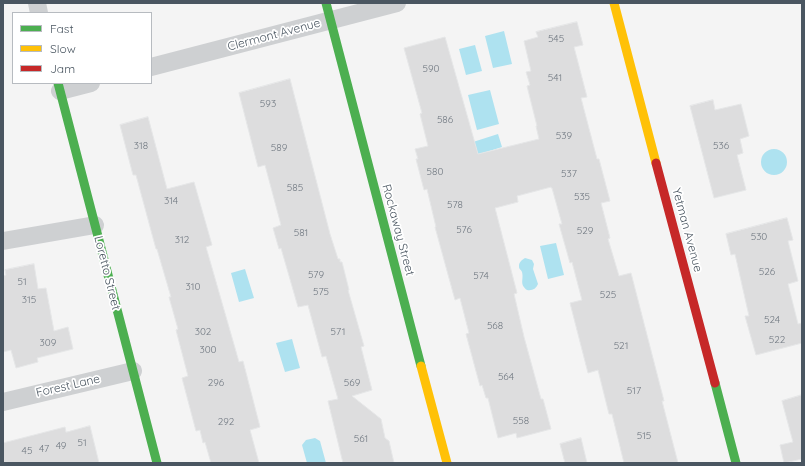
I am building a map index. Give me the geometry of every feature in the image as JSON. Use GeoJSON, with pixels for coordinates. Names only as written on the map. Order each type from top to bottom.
{"type":"FeatureCollection","features":[{"type":"Feature","properties":{"kind":"street","name":"Rockaway Street"},"geometry":{"type":"LineString","coordinates":[[326,3],[447,463]]}},
{"type":"Feature","properties":{"kind":"street","name":"Clermont Avenue"},"geometry":{"type":"LineString","coordinates":[[152,67],[397,3]]}},
{"type":"Feature","properties":{"kind":"street","name":"Yetman Avenue"},"geometry":{"type":"LineString","coordinates":[[614,3],[736,463]]}},
{"type":"Feature","properties":{"kind":"street"},"geometry":{"type":"LineString","coordinates":[[59,87],[83,84]]}},
{"type":"Feature","properties":{"kind":"street","name":"Loretto Street"},"geometry":{"type":"LineString","coordinates":[[59,87],[157,463]]}},
{"type":"Feature","properties":{"kind":"street"},"geometry":{"type":"LineString","coordinates":[[3,241],[95,225]]}},
{"type":"Feature","properties":{"kind":"street","name":"Forest Lane"},"geometry":{"type":"LineString","coordinates":[[3,402],[133,371]]}},
{"type":"Feature","properties":{"kind":"water"},"geometry":{"type":"Polygon","coordinates":[[[504,31],[512,64],[493,68],[485,36],[504,31]]]}},
{"type":"Feature","properties":{"kind":"water"},"geometry":{"type":"Polygon","coordinates":[[[475,45],[482,71],[466,75],[459,49],[475,45]]]}},
{"type":"Feature","properties":{"kind":"water"},"geometry":{"type":"Polygon","coordinates":[[[490,90],[499,124],[477,130],[468,95],[490,90]]]}},
{"type":"Feature","properties":{"kind":"water"},"geometry":{"type":"Polygon","coordinates":[[[498,134],[502,147],[477,155],[473,142],[498,134]]]}},
{"type":"Feature","properties":{"kind":"water"},"geometry":{"type":"Polygon","coordinates":[[[774,149],[783,153],[787,162],[783,171],[774,175],[765,171],[761,162],[765,153],[774,149]]]}},
{"type":"Feature","properties":{"kind":"water"},"geometry":{"type":"Polygon","coordinates":[[[556,243],[564,275],[548,279],[540,246],[556,243]]]}},
{"type":"Feature","properties":{"kind":"water"},"geometry":{"type":"Polygon","coordinates":[[[525,258],[532,260],[534,264],[533,269],[538,284],[531,290],[527,290],[523,286],[522,272],[519,268],[520,262],[525,258]]]}},
{"type":"Feature","properties":{"kind":"water"},"geometry":{"type":"Polygon","coordinates":[[[245,269],[254,298],[239,302],[231,273],[245,269]]]}},
{"type":"Feature","properties":{"kind":"water"},"geometry":{"type":"Polygon","coordinates":[[[292,339],[300,368],[285,372],[276,343],[292,339]]]}},
{"type":"Feature","properties":{"kind":"water"},"geometry":{"type":"Polygon","coordinates":[[[315,438],[320,441],[326,463],[307,463],[302,445],[306,440],[315,438]]]}},
{"type":"Feature","properties":{"kind":"building"},"geometry":{"type":"Polygon","coordinates":[[[577,22],[583,45],[574,47],[587,97],[581,98],[610,201],[601,203],[610,238],[608,239],[619,276],[631,273],[664,401],[662,401],[678,463],[624,463],[612,414],[609,414],[598,370],[588,373],[570,303],[582,300],[572,262],[570,263],[559,224],[562,224],[551,187],[517,196],[518,202],[495,208],[517,293],[514,294],[524,337],[551,429],[517,438],[516,433],[498,438],[488,398],[486,398],[482,385],[480,386],[466,334],[469,333],[460,298],[455,300],[435,227],[427,189],[424,190],[416,159],[418,159],[415,149],[428,146],[420,114],[422,113],[404,48],[445,37],[478,154],[539,139],[527,86],[530,85],[526,72],[531,71],[524,41],[538,37],[536,32],[577,22]]]}},
{"type":"Feature","properties":{"kind":"building"},"geometry":{"type":"Polygon","coordinates":[[[290,79],[330,234],[338,259],[342,262],[348,290],[364,346],[361,347],[372,390],[352,396],[381,419],[385,438],[389,441],[394,463],[343,463],[328,401],[338,399],[326,356],[322,357],[308,305],[298,307],[281,248],[279,249],[273,228],[281,225],[265,165],[258,167],[239,93],[290,79]]]}},
{"type":"Feature","properties":{"kind":"building"},"geometry":{"type":"Polygon","coordinates":[[[713,100],[715,110],[741,104],[749,136],[740,139],[743,153],[737,155],[746,190],[714,198],[690,106],[713,100]]]}},
{"type":"Feature","properties":{"kind":"building"},"geometry":{"type":"Polygon","coordinates":[[[148,117],[167,189],[194,182],[212,245],[206,247],[239,362],[243,361],[260,427],[250,430],[259,463],[211,463],[205,442],[203,443],[200,430],[196,431],[182,378],[188,376],[176,330],[178,329],[169,297],[171,297],[136,175],[133,175],[120,125],[148,117]]]}},
{"type":"Feature","properties":{"kind":"building"},"geometry":{"type":"Polygon","coordinates":[[[787,218],[793,240],[788,241],[798,281],[788,284],[798,324],[802,323],[802,343],[756,355],[745,316],[749,316],[735,254],[731,255],[726,234],[787,218]]]}},
{"type":"Feature","properties":{"kind":"building"},"geometry":{"type":"Polygon","coordinates":[[[34,264],[38,289],[46,288],[54,331],[68,327],[73,349],[37,358],[38,362],[16,368],[11,350],[3,352],[3,276],[6,275],[5,270],[34,264]]]}},
{"type":"Feature","properties":{"kind":"building"},"geometry":{"type":"Polygon","coordinates":[[[802,395],[802,459],[784,463],[780,445],[793,442],[782,401],[802,395]]]}},
{"type":"Feature","properties":{"kind":"building"},"geometry":{"type":"Polygon","coordinates":[[[90,426],[99,463],[3,463],[3,443],[65,427],[66,432],[90,426]]]}},
{"type":"Feature","properties":{"kind":"building"},"geometry":{"type":"Polygon","coordinates":[[[581,438],[587,463],[565,463],[560,444],[581,438]]]}},
{"type":"Feature","properties":{"kind":"traffic: fast"},"geometry":{"type":"LineString","coordinates":[[326,3],[421,366]]}},
{"type":"Feature","properties":{"kind":"traffic: fast"},"geometry":{"type":"LineString","coordinates":[[58,84],[157,463]]}},
{"type":"Feature","properties":{"kind":"traffic: fast"},"geometry":{"type":"LineString","coordinates":[[715,383],[736,463]]}},
{"type":"Feature","properties":{"kind":"traffic: slow"},"geometry":{"type":"LineString","coordinates":[[614,3],[656,163]]}},
{"type":"Feature","properties":{"kind":"traffic: slow"},"geometry":{"type":"LineString","coordinates":[[421,366],[447,463]]}},
{"type":"Feature","properties":{"kind":"traffic: jam"},"geometry":{"type":"LineString","coordinates":[[656,163],[715,383]]}}]}
